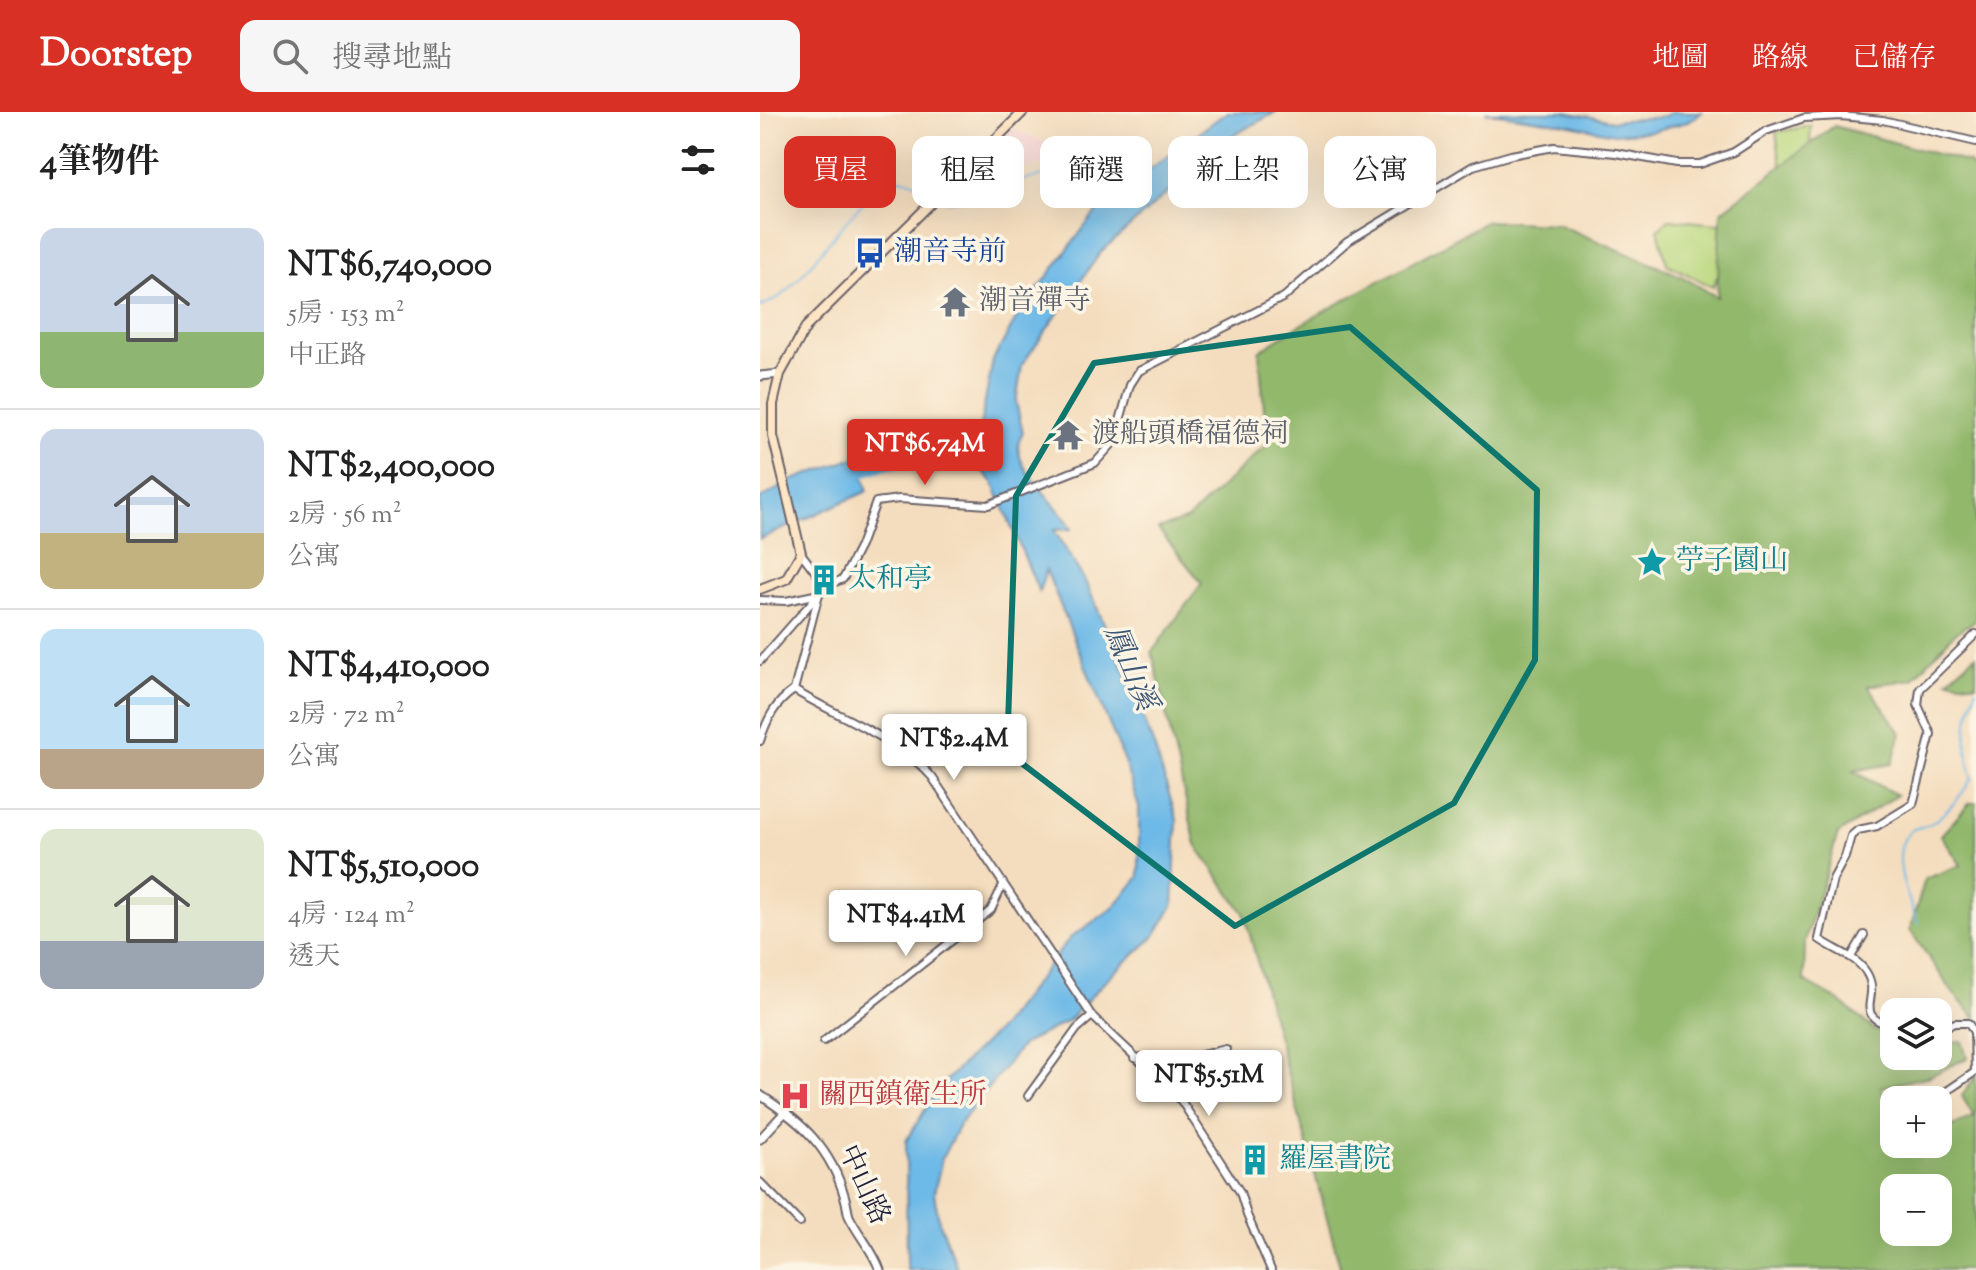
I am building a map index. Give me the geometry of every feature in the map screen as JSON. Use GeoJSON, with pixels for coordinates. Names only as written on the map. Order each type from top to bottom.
{"type":"FeatureCollection","features":[{"type":"Feature","properties":{"kind":"main road"},"geometry":{"type":"LineString","coordinates":[[760,589],[786,579],[801,553],[773,436],[780,374],[806,327],[1023,112]]}},
{"type":"Feature","properties":{"kind":"street"},"geometry":{"type":"LineString","coordinates":[[760,661],[826,586],[843,579],[860,546],[876,502],[899,499],[988,505],[1095,463],[1114,442],[1130,385],[1143,367],[1284,297],[1347,242],[1473,166],[1554,147],[1616,153],[1677,164],[1704,163],[1734,152],[1766,131],[1804,118],[1841,116],[1883,120],[1976,142]]}},
{"type":"Feature","properties":{"kind":"street"},"geometry":{"type":"LineString","coordinates":[[760,376],[780,374]]}},
{"type":"Feature","properties":{"kind":"street"},"geometry":{"type":"LineString","coordinates":[[801,553],[826,586]]}},
{"type":"Feature","properties":{"kind":"street"},"geometry":{"type":"LineString","coordinates":[[760,600],[786,601],[819,594]]}},
{"type":"Feature","properties":{"kind":"street"},"geometry":{"type":"LineString","coordinates":[[760,741],[775,707],[794,690],[819,594]]}},
{"type":"Feature","properties":{"kind":"street"},"geometry":{"type":"LineString","coordinates":[[1880,1022],[1874,1020],[1868,1009],[1871,981],[1865,969],[1851,957],[1819,939],[1833,879],[1845,857],[1851,836],[1858,830],[1877,826],[1913,804],[1931,734],[1918,705],[1920,689],[1976,634]]}},
{"type":"Feature","properties":{"kind":"street"},"geometry":{"type":"LineString","coordinates":[[794,690],[869,731],[921,764],[932,777],[1092,1016],[1180,1099],[1240,1192],[1271,1270]]}},
{"type":"Feature","properties":{"kind":"street"},"geometry":{"type":"LineString","coordinates":[[824,1041],[991,910],[1003,885]]}},
{"type":"Feature","properties":{"kind":"street"},"geometry":{"type":"LineString","coordinates":[[1851,957],[1864,935]]}},
{"type":"Feature","properties":{"kind":"street"},"geometry":{"type":"LineString","coordinates":[[1028,1096],[1077,1029],[1092,1016]]}},
{"type":"Feature","properties":{"kind":"street"},"geometry":{"type":"LineString","coordinates":[[1952,1024],[1968,1023],[1974,1032],[1976,1072],[1952,1088]]}},
{"type":"Feature","properties":{"kind":"street"},"geometry":{"type":"LineString","coordinates":[[1134,1058],[1172,1062],[1226,1049]]}},
{"type":"Feature","properties":{"kind":"street","name":"中山路"},"geometry":{"type":"LineString","coordinates":[[760,1095],[786,1111],[812,1133],[845,1198],[851,1220],[880,1270]]}},
{"type":"Feature","properties":{"kind":"street"},"geometry":{"type":"LineString","coordinates":[[760,1139],[786,1111]]}},
{"type":"Feature","properties":{"kind":"street"},"geometry":{"type":"LineString","coordinates":[[760,1182],[800,1223]]}},
{"type":"Feature","properties":{"kind":"highlighted area"},"geometry":{"type":"Polygon","coordinates":[[[1350,327],[1537,490],[1535,660],[1454,803],[1235,926],[1007,752],[1016,496],[1094,363],[1350,327]]]}},
{"type":"Feature","properties":{"kind":"shaded area"},"geometry":{"type":"Polygon","coordinates":[[[1013,129],[1040,140],[1040,164],[1024,168],[1024,136],[1005,136],[1013,129]]]}},
{"type":"Feature","properties":{"kind":"green space"},"geometry":{"type":"Polygon","coordinates":[[[1811,126],[1808,168],[1783,179],[1776,132],[1811,126]]]}},
{"type":"Feature","properties":{"kind":"green space"},"geometry":{"type":"Polygon","coordinates":[[[1834,126],[1969,163],[1976,172],[1976,620],[1954,634],[1913,679],[1868,686],[1901,733],[1892,764],[1853,771],[1897,795],[1838,834],[1805,941],[1804,981],[1838,1000],[1880,1032],[1880,1070],[1942,1070],[1930,1076],[1880,1086],[1880,1158],[1952,1158],[1952,1126],[1974,1117],[1962,1096],[1976,1076],[1976,1270],[1341,1270],[1244,913],[1196,845],[1152,652],[1202,583],[1158,529],[1188,519],[1267,444],[1259,351],[1487,221],[1557,224],[1681,276],[1717,297],[1721,212],[1834,126]]]}},
{"type":"Feature","properties":{"kind":"green space"},"geometry":{"type":"Polygon","coordinates":[[[1669,219],[1737,226],[1713,287],[1667,264],[1658,229],[1669,219]]]}},
{"type":"Feature","properties":{"kind":"green space"},"geometry":{"type":"Polygon","coordinates":[[[1976,655],[1976,684],[1948,680],[1976,655]]]}},
{"type":"Feature","properties":{"kind":"green space"},"geometry":{"type":"Polygon","coordinates":[[[1970,803],[1976,803],[1976,1019],[1953,993],[1910,930],[1925,879],[1961,865],[1941,835],[1970,803]]]}},
{"type":"Feature","properties":{"kind":"green space"},"geometry":{"type":"Polygon","coordinates":[[[1952,1041],[1962,1041],[1967,1058],[1952,1065],[1952,1041]]]}},
{"type":"Feature","properties":{"kind":"water","name":"鳳山溪"},"geometry":{"type":"Polygon","coordinates":[[[1227,112],[1276,112],[1232,136],[1195,136],[1227,112]]]}},
{"type":"Feature","properties":{"kind":"water"},"geometry":{"type":"Polygon","coordinates":[[[1485,112],[1565,112],[1613,121],[1663,117],[1672,112],[1702,112],[1687,122],[1653,131],[1614,134],[1485,112]]]}},
{"type":"Feature","properties":{"kind":"water","name":"鳳山溪"},"geometry":{"type":"Polygon","coordinates":[[[1168,156],[1168,192],[1152,207],[1152,167],[1168,156]]]}},
{"type":"Feature","properties":{"kind":"water","name":"鳳山溪"},"geometry":{"type":"Polygon","coordinates":[[[1100,208],[1150,208],[1101,252],[1022,365],[1016,402],[1023,433],[1018,444],[1026,469],[1072,529],[1054,530],[1086,583],[1154,746],[1177,820],[1173,906],[1154,937],[1110,976],[1069,1020],[1022,1045],[959,1125],[942,1158],[934,1193],[939,1221],[958,1270],[907,1270],[906,1141],[939,1087],[1000,1028],[1070,938],[1113,908],[1139,877],[1139,807],[1122,755],[1046,570],[1039,592],[993,482],[981,469],[977,442],[993,360],[1016,319],[1100,208]]]}},
{"type":"Feature","properties":{"kind":"water"},"geometry":{"type":"Polygon","coordinates":[[[857,457],[868,491],[760,539],[760,499],[793,480],[857,457]]]}},
{"type":"Feature","properties":{"kind":"waterway"},"geometry":{"type":"LineString","coordinates":[[1024,180],[1040,177]]}},
{"type":"Feature","properties":{"kind":"waterway"},"geometry":{"type":"LineString","coordinates":[[760,307],[794,284],[871,196],[886,184],[901,179],[912,181]]}},
{"type":"Feature","properties":{"kind":"waterway"},"geometry":{"type":"LineString","coordinates":[[851,478],[867,470],[901,461],[992,457]]}},
{"type":"Feature","properties":{"kind":"waterway"},"geometry":{"type":"LineString","coordinates":[[1918,924],[1902,876],[1901,850],[1904,839],[1912,830],[1930,824],[1942,815],[1972,778],[1967,733],[1976,689]]}},
{"type":"Feature","properties":{"kind":"place","name":"潮音寺前"},"geometry":{"type":"Point","coordinates":[870,253]}},
{"type":"Feature","properties":{"kind":"place","name":"潮音禪寺"},"geometry":{"type":"Point","coordinates":[955,302]}},
{"type":"Feature","properties":{"kind":"place","name":"渡船頭橋福德祠"},"geometry":{"type":"Point","coordinates":[1068,435]}},
{"type":"Feature","properties":{"kind":"place","name":"苧子園山"},"geometry":{"type":"Point","coordinates":[1652,562]}},
{"type":"Feature","properties":{"kind":"place","name":"太和亭"},"geometry":{"type":"Point","coordinates":[824,580]}},
{"type":"Feature","properties":{"kind":"place","name":"關西鎮衛生所"},"geometry":{"type":"Point","coordinates":[795,1096]}},
{"type":"Feature","properties":{"kind":"place","name":"羅屋書院"},"geometry":{"type":"Point","coordinates":[1255,1160]}}]}
